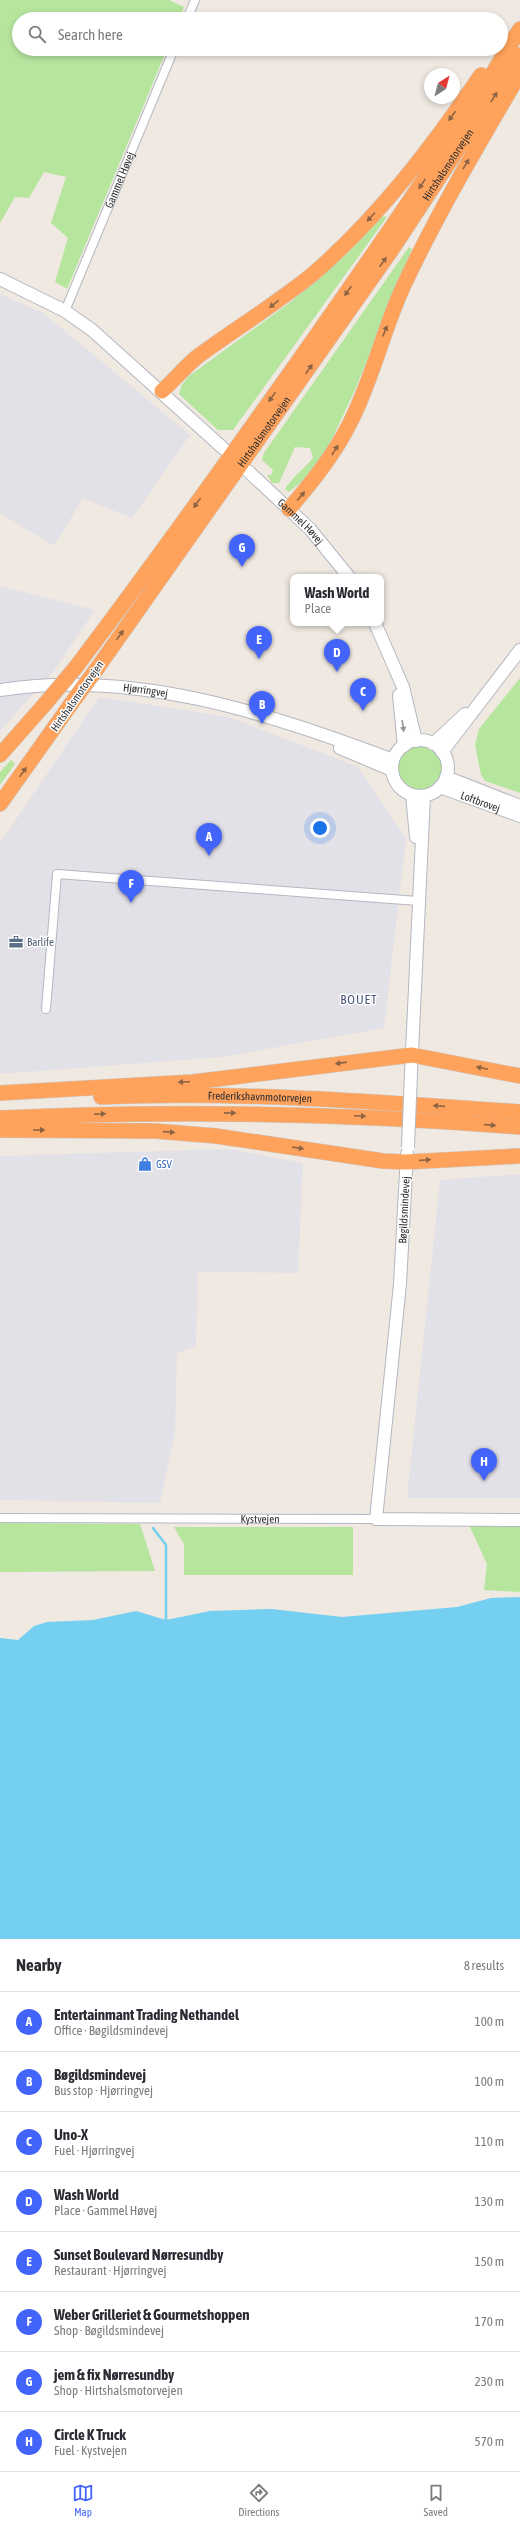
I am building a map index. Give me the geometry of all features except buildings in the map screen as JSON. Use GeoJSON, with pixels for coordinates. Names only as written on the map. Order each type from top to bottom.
{"type":"FeatureCollection","features":[{"type":"Feature","properties":{"kind":"highway"},"geometry":{"type":"LineString","coordinates":[[508,34],[520,16]]}},
{"type":"Feature","properties":{"kind":"highway","name":"Hirtshalsmotorvejen"},"geometry":{"type":"LineString","coordinates":[[508,48],[520,29]]}},
{"type":"Feature","properties":{"kind":"highway","name":"Hirtshalsmotorvejen"},"geometry":{"type":"LineString","coordinates":[[0,804],[391,251],[520,55]]}},
{"type":"Feature","properties":{"kind":"highway"},"geometry":{"type":"LineString","coordinates":[[162,391],[196,358],[273,305],[314,273],[365,224],[432,144],[493,56]]}},
{"type":"Feature","properties":{"kind":"highway","name":"Hirtshalsmotorvejen"},"geometry":{"type":"LineString","coordinates":[[0,756],[76,667],[220,471],[375,253],[443,152],[503,56]]}},
{"type":"Feature","properties":{"kind":"highway"},"geometry":{"type":"LineString","coordinates":[[289,509],[334,452],[351,421],[402,290],[429,232],[461,173],[520,74]]}},
{"type":"Feature","properties":{"kind":"highway"},"geometry":{"type":"LineString","coordinates":[[0,1093],[193,1082],[412,1055],[520,1076]]}},
{"type":"Feature","properties":{"kind":"highway","name":"Frederikshavnmotorvejen"},"geometry":{"type":"LineString","coordinates":[[0,1101],[146,1096],[322,1098],[520,1112]]}},
{"type":"Feature","properties":{"kind":"highway","name":"Frederikshavnmotorvejen"},"geometry":{"type":"LineString","coordinates":[[0,1118],[174,1112],[321,1114],[520,1127]]}},
{"type":"Feature","properties":{"kind":"highway"},"geometry":{"type":"LineString","coordinates":[[0,1130],[155,1131],[208,1135],[383,1161],[406,1162],[520,1156]]}},
{"type":"Feature","properties":{"kind":"street"},"geometry":{"type":"LineString","coordinates":[[190,12],[195,0]]}},
{"type":"Feature","properties":{"kind":"street","name":"Gammel Høvej"},"geometry":{"type":"LineString","coordinates":[[65,311],[171,56]]}},
{"type":"Feature","properties":{"kind":"street"},"geometry":{"type":"LineString","coordinates":[[0,279],[65,311],[92,330],[162,391],[224,449]]}},
{"type":"Feature","properties":{"kind":"street","name":"Gammel Høvej"},"geometry":{"type":"LineString","coordinates":[[248,471],[319,539],[347,574]]}},
{"type":"Feature","properties":{"kind":"street"},"geometry":{"type":"LineString","coordinates":[[376,626],[403,687],[416,741]]}},
{"type":"Feature","properties":{"kind":"street"},"geometry":{"type":"LineString","coordinates":[[438,748],[488,692],[520,650]]}},
{"type":"Feature","properties":{"kind":"street"},"geometry":{"type":"LineString","coordinates":[[398,678],[404,746],[393,765],[398,786],[412,795],[424,796],[443,782],[447,764],[438,748],[416,741],[404,746]]}},
{"type":"Feature","properties":{"kind":"street","name":"Hjørringvej"},"geometry":{"type":"LineString","coordinates":[[0,690],[74,684],[144,689],[222,704],[288,724],[393,765]]}},
{"type":"Feature","properties":{"kind":"street","name":"Loftbrovej"},"geometry":{"type":"LineString","coordinates":[[443,782],[520,806]]}},
{"type":"Feature","properties":{"kind":"street","name":"Loftbrovej"},"geometry":{"type":"LineString","coordinates":[[443,782],[520,816]]}},
{"type":"Feature","properties":{"kind":"street","name":"Bøgildsmindevej"},"geometry":{"type":"LineString","coordinates":[[412,795],[420,862]]}},
{"type":"Feature","properties":{"kind":"street","name":"Bøgildsmindevej"},"geometry":{"type":"LineString","coordinates":[[376,1519],[400,1284],[408,1147],[418,901],[424,796]]}},
{"type":"Feature","properties":{"kind":"street"},"geometry":{"type":"LineString","coordinates":[[46,1009],[57,874],[418,901]]}},
{"type":"Feature","properties":{"kind":"street","name":"Kystvejen"},"geometry":{"type":"LineString","coordinates":[[0,1518],[520,1520]]}},
{"type":"Feature","properties":{"kind":"shaded area"},"geometry":{"type":"Polygon","coordinates":[[[0,294],[43,313],[190,435],[132,518],[83,498],[54,546],[0,513],[0,294]]]}},
{"type":"Feature","properties":{"kind":"shaded area"},"geometry":{"type":"Polygon","coordinates":[[[0,586],[95,610],[53,672],[0,731],[0,586]]]}},
{"type":"Feature","properties":{"kind":"shaded area"},"geometry":{"type":"Polygon","coordinates":[[[99,697],[229,717],[358,767],[406,839],[384,1028],[222,1057],[0,1074],[0,843],[99,697]]]}},
{"type":"Feature","properties":{"kind":"shaded area"},"geometry":{"type":"Polygon","coordinates":[[[229,1149],[303,1163],[298,1273],[198,1272],[196,1346],[177,1353],[175,1433],[160,1503],[0,1500],[0,1156],[229,1149]]]}},
{"type":"Feature","properties":{"kind":"shaded area"},"geometry":{"type":"Polygon","coordinates":[[[520,1174],[520,1498],[407,1498],[440,1180],[520,1174]]]}},
{"type":"Feature","properties":{"kind":"green space"},"geometry":{"type":"Polygon","coordinates":[[[0,0],[169,0],[184,7],[182,12],[12,12],[12,56],[164,56],[67,289],[55,282],[68,238],[51,223],[66,177],[44,172],[29,198],[15,197],[0,223],[0,0]]]}},
{"type":"Feature","properties":{"kind":"green space"},"geometry":{"type":"Polygon","coordinates":[[[382,216],[387,217],[233,430],[218,430],[179,394],[181,386],[189,376],[292,301],[347,254],[382,216]]]}},
{"type":"Feature","properties":{"kind":"green space"},"geometry":{"type":"Polygon","coordinates":[[[409,247],[412,249],[355,390],[328,447],[312,473],[289,492],[285,489],[313,458],[310,448],[295,447],[279,483],[272,483],[267,475],[271,475],[273,470],[262,460],[264,453],[409,247]]]}},
{"type":"Feature","properties":{"kind":"green space"},"geometry":{"type":"Polygon","coordinates":[[[520,678],[520,793],[485,781],[481,775],[475,745],[479,729],[520,678]]]}},
{"type":"Feature","properties":{"kind":"green space"},"geometry":{"type":"Polygon","coordinates":[[[420,746],[432,750],[438,756],[442,768],[438,780],[432,786],[420,790],[408,786],[402,780],[398,768],[402,756],[408,750],[420,746]]]}},
{"type":"Feature","properties":{"kind":"green space"},"geometry":{"type":"Polygon","coordinates":[[[11,760],[15,764],[0,785],[0,772],[11,760]]]}},
{"type":"Feature","properties":{"kind":"green space"},"geometry":{"type":"Polygon","coordinates":[[[0,1523],[140,1524],[155,1571],[0,1572],[0,1523]]]}},
{"type":"Feature","properties":{"kind":"green space"},"geometry":{"type":"Polygon","coordinates":[[[469,1525],[520,1527],[520,1592],[484,1590],[487,1564],[469,1525]]]}},
{"type":"Feature","properties":{"kind":"green space"},"geometry":{"type":"Polygon","coordinates":[[[174,1527],[353,1527],[353,1575],[184,1575],[184,1544],[174,1527]]]}},
{"type":"Feature","properties":{"kind":"water"},"geometry":{"type":"Polygon","coordinates":[[[520,1597],[520,1939],[0,1939],[0,1638],[18,1640],[34,1626],[47,1622],[93,1620],[136,1611],[166,1620],[210,1611],[272,1609],[342,1617],[457,1607],[491,1598],[520,1597]]]}},
{"type":"Feature","properties":{"kind":"waterway"},"geometry":{"type":"LineString","coordinates":[[153,1528],[166,1545],[166,1620]]}},
{"type":"Feature","properties":{"kind":"place","name":"jem & fix Nørresundby"},"geometry":{"type":"Point","coordinates":[242,567]}},
{"type":"Feature","properties":{"kind":"place","name":"Sunset Boulevard Nørresundby"},"geometry":{"type":"Point","coordinates":[259,659]}},
{"type":"Feature","properties":{"kind":"place","name":"Wash World"},"geometry":{"type":"Point","coordinates":[337,672]}},
{"type":"Feature","properties":{"kind":"place","name":"Uno-X"},"geometry":{"type":"Point","coordinates":[363,711]}},
{"type":"Feature","properties":{"kind":"place","name":"Bøgildsmindevej"},"geometry":{"type":"Point","coordinates":[262,724]}},
{"type":"Feature","properties":{"kind":"place","name":"Entertainmant Trading Nethandel"},"geometry":{"type":"Point","coordinates":[209,856]}},
{"type":"Feature","properties":{"kind":"place","name":"Weber Grilleriet & Gourmetshoppen"},"geometry":{"type":"Point","coordinates":[131,903]}},
{"type":"Feature","properties":{"kind":"place","name":"Barlife"},"geometry":{"type":"Point","coordinates":[16,942]}},
{"type":"Feature","properties":{"kind":"place","name":"GSV"},"geometry":{"type":"Point","coordinates":[145,1164]}},
{"type":"Feature","properties":{"kind":"place","name":"Circle K Truck"},"geometry":{"type":"Point","coordinates":[484,1481]}},
{"type":"Feature","properties":{"kind":"district","name":"BOUET"},"geometry":{"type":"Point","coordinates":[359,999]}}]}
